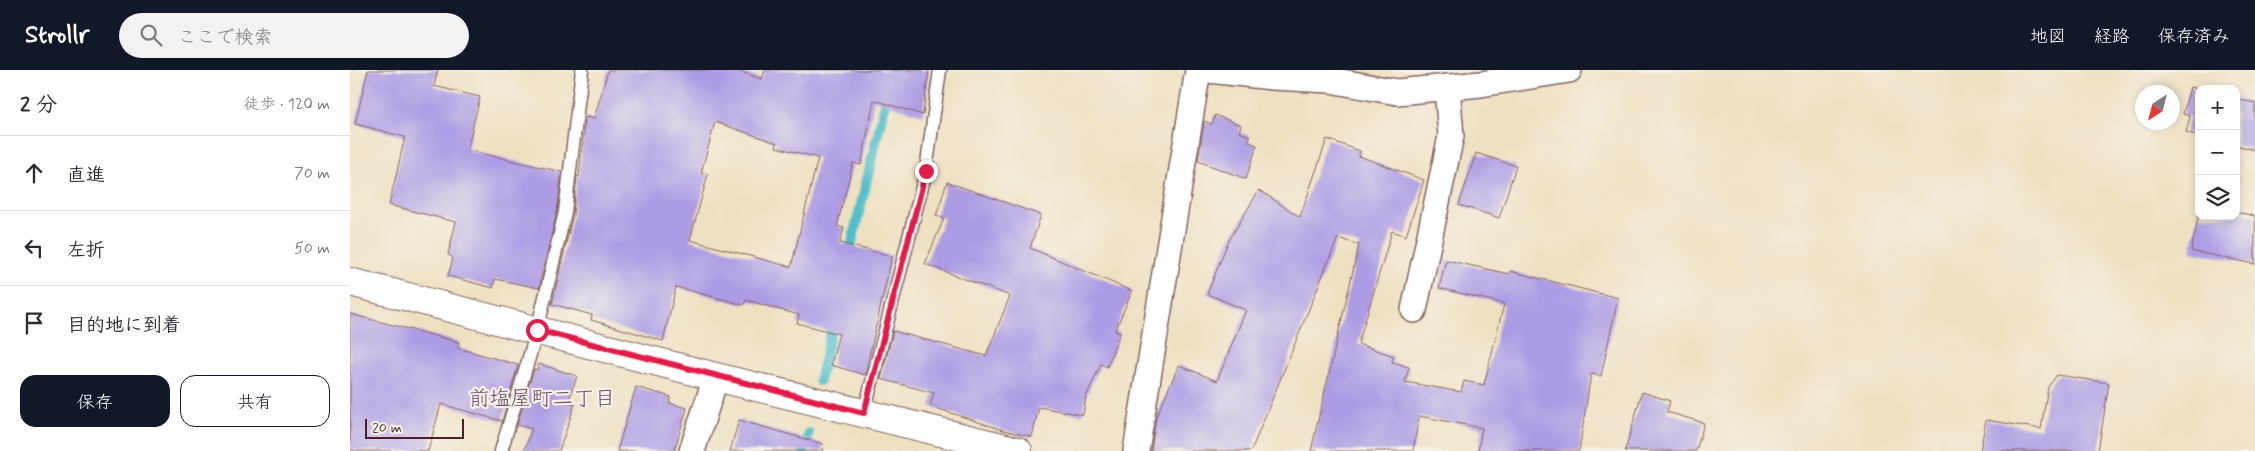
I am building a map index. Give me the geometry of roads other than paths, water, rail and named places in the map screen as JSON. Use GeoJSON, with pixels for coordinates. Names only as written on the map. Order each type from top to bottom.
{"type":"FeatureCollection","features":[{"type":"Feature","properties":{"kind":"street"},"geometry":{"type":"LineString","coordinates":[[1136,451],[1198,70]]}},
{"type":"Feature","properties":{"kind":"street"},"geometry":{"type":"LineString","coordinates":[[1209,70],[1272,77],[1330,80],[1397,92],[1481,84],[1569,70]]}},
{"type":"Feature","properties":{"kind":"street"},"geometry":{"type":"LineString","coordinates":[[1414,310],[1451,136],[1447,87]]}},
{"type":"Feature","properties":{"kind":"street"},"geometry":{"type":"LineString","coordinates":[[350,282],[716,377],[1018,451]]}},
{"type":"Feature","properties":{"kind":"street"},"geometry":{"type":"LineString","coordinates":[[692,451],[716,377]]}},
{"type":"Feature","properties":{"kind":"lane"},"geometry":{"type":"LineString","coordinates":[[501,451],[537,330],[565,212],[582,70]]}},
{"type":"Feature","properties":{"kind":"lane"},"geometry":{"type":"LineString","coordinates":[[864,413],[926,171],[940,70]]}},
{"type":"Feature","properties":{"kind":"waterway"},"geometry":{"type":"LineString","coordinates":[[848,259],[893,70]]}},
{"type":"Feature","properties":{"kind":"waterway"},"geometry":{"type":"LineString","coordinates":[[819,381],[834,319]]}},
{"type":"Feature","properties":{"kind":"waterway"},"geometry":{"type":"LineString","coordinates":[[804,451],[809,433]]}},
{"type":"Feature","properties":{"kind":"district","name":"前塩屋町二丁目"},"geometry":{"type":"Point","coordinates":[542,398]}}]}
